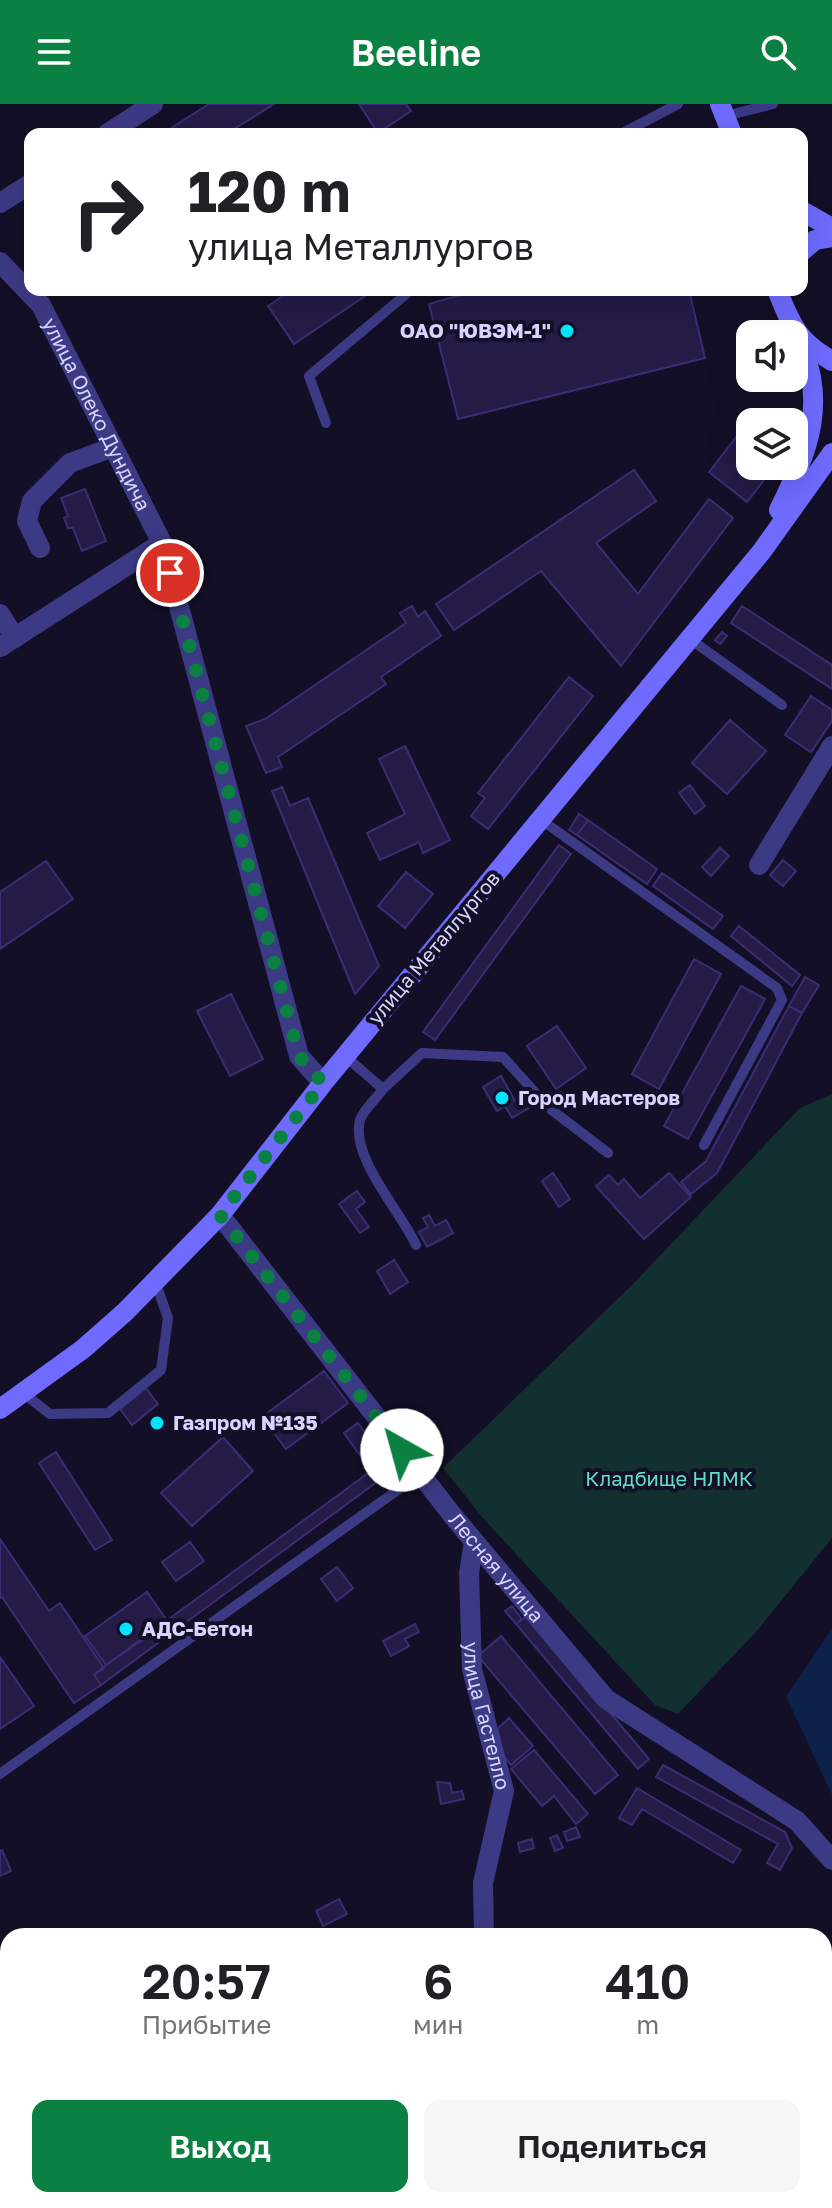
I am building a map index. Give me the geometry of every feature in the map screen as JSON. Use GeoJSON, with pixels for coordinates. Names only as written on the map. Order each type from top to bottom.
{"type":"FeatureCollection","features":[{"type":"Feature","properties":{"kind":"main road"},"geometry":{"type":"LineString","coordinates":[[808,214],[832,228]]}},
{"type":"Feature","properties":{"kind":"main road"},"geometry":{"type":"LineString","coordinates":[[808,246],[815,240],[832,237]]}},
{"type":"Feature","properties":{"kind":"main road"},"geometry":{"type":"LineString","coordinates":[[780,296],[790,320]]}},
{"type":"Feature","properties":{"kind":"main road"},"geometry":{"type":"LineString","coordinates":[[788,296],[790,320]]}},
{"type":"Feature","properties":{"kind":"main road"},"geometry":{"type":"LineString","coordinates":[[808,342],[815,351],[832,361]]}},
{"type":"Feature","properties":{"kind":"main road"},"geometry":{"type":"LineString","coordinates":[[762,551],[807,446],[815,416],[808,367]]}},
{"type":"Feature","properties":{"kind":"main road","name":"улица Металлургов"},"geometry":{"type":"LineString","coordinates":[[0,1409],[83,1349],[220,1215],[345,1056],[762,551],[832,453]]}},
{"type":"Feature","properties":{"kind":"street"},"geometry":{"type":"LineString","coordinates":[[116,128],[153,104]]}},
{"type":"Feature","properties":{"kind":"street"},"geometry":{"type":"LineString","coordinates":[[0,203],[24,188]]}},
{"type":"Feature","properties":{"kind":"street","name":"улица Олеко Дундича"},"geometry":{"type":"LineString","coordinates":[[0,262],[24,287]]}},
{"type":"Feature","properties":{"kind":"street","name":"улица Олеко Дундича"},"geometry":{"type":"LineString","coordinates":[[32,296],[41,305],[162,543],[299,1056],[323,1083]]}},
{"type":"Feature","properties":{"kind":"street"},"geometry":{"type":"LineString","coordinates":[[40,548],[27,521],[32,501],[70,463],[113,447]]}},
{"type":"Feature","properties":{"kind":"street"},"geometry":{"type":"LineString","coordinates":[[0,614],[8,642],[162,543]]}},
{"type":"Feature","properties":{"kind":"street"},"geometry":{"type":"LineString","coordinates":[[759,865],[832,746]]}},
{"type":"Feature","properties":{"kind":"street","name":"Лесная улица"},"geometry":{"type":"LineString","coordinates":[[220,1215],[474,1542],[606,1699],[797,1821],[832,1860]]}},
{"type":"Feature","properties":{"kind":"street","name":"улица Гастелло"},"geometry":{"type":"LineString","coordinates":[[474,1542],[469,1573],[472,1669],[504,1791],[483,1883],[484,1928]]}},
{"type":"Feature","properties":{"kind":"lane"},"geometry":{"type":"LineString","coordinates":[[632,128],[678,104]]}},
{"type":"Feature","properties":{"kind":"lane"},"geometry":{"type":"LineString","coordinates":[[729,124],[773,104]]}},
{"type":"Feature","properties":{"kind":"lane"},"geometry":{"type":"LineString","coordinates":[[326,423],[309,376],[404,296]]}},
{"type":"Feature","properties":{"kind":"lane"},"geometry":{"type":"LineString","coordinates":[[690,639],[782,705]]}},
{"type":"Feature","properties":{"kind":"lane"},"geometry":{"type":"LineString","coordinates":[[540,819],[777,988],[782,1000],[704,1145]]}},
{"type":"Feature","properties":{"kind":"lane"},"geometry":{"type":"LineString","coordinates":[[416,1245],[362,1151],[360,1119],[383,1089],[422,1053],[503,1057],[549,1108],[608,1153]]}},
{"type":"Feature","properties":{"kind":"lane"},"geometry":{"type":"LineString","coordinates":[[345,1056],[383,1089]]}},
{"type":"Feature","properties":{"kind":"lane"},"geometry":{"type":"LineString","coordinates":[[23,1393],[50,1414],[108,1413],[161,1370],[168,1318],[155,1281]]}},
{"type":"Feature","properties":{"kind":"lane"},"geometry":{"type":"LineString","coordinates":[[0,1774],[420,1474]]}},
{"type":"Feature","properties":{"kind":"green space","name":"Кладбище НЛМК"},"geometry":{"type":"Polygon","coordinates":[[[832,1094],[832,1538],[756,1632],[678,1714],[655,1705],[482,1517],[443,1468],[632,1285],[800,1108],[832,1094]]]}},
{"type":"Feature","properties":{"kind":"water"},"geometry":{"type":"Polygon","coordinates":[[[832,1629],[832,1795],[786,1696],[832,1629]]]}},
{"type":"Feature","properties":{"kind":"building"},"geometry":{"type":"Polygon","coordinates":[[[209,104],[274,104],[236,128],[171,128],[209,104]]]}},
{"type":"Feature","properties":{"kind":"building"},"geometry":{"type":"Polygon","coordinates":[[[359,104],[406,104],[411,111],[386,128],[375,128],[359,104]]]}},
{"type":"Feature","properties":{"kind":"building"},"geometry":{"type":"Polygon","coordinates":[[[283,296],[365,296],[294,344],[268,306],[283,296]]]}},
{"type":"Feature","properties":{"kind":"building","name":"ОАО \"ЮВЭМ-1\""},"geometry":{"type":"Polygon","coordinates":[[[458,296],[690,296],[705,358],[458,419],[429,304],[458,296]]]}},
{"type":"Feature","properties":{"kind":"building"},"geometry":{"type":"Polygon","coordinates":[[[736,437],[736,480],[764,480],[747,502],[709,472],[736,437]]]}},
{"type":"Feature","properties":{"kind":"building"},"geometry":{"type":"Polygon","coordinates":[[[634,470],[656,501],[596,543],[638,594],[709,499],[733,518],[621,666],[541,571],[454,630],[436,604],[634,470]]]}},
{"type":"Feature","properties":{"kind":"building"},"geometry":{"type":"Polygon","coordinates":[[[85,489],[106,541],[82,551],[73,528],[68,528],[64,518],[68,516],[61,498],[85,489]]]}},
{"type":"Feature","properties":{"kind":"building"},"geometry":{"type":"Polygon","coordinates":[[[412,606],[418,617],[425,611],[441,636],[381,677],[386,684],[278,757],[282,767],[266,773],[246,726],[265,719],[406,623],[400,613],[412,606]]]}},
{"type":"Feature","properties":{"kind":"building"},"geometry":{"type":"Polygon","coordinates":[[[742,606],[832,665],[832,689],[731,623],[742,606]]]}},
{"type":"Feature","properties":{"kind":"building"},"geometry":{"type":"Polygon","coordinates":[[[722,632],[727,636],[720,644],[715,640],[722,632]]]}},
{"type":"Feature","properties":{"kind":"building"},"geometry":{"type":"Polygon","coordinates":[[[569,677],[593,696],[488,829],[471,816],[485,798],[478,793],[569,677]]]}},
{"type":"Feature","properties":{"kind":"building"},"geometry":{"type":"Polygon","coordinates":[[[811,696],[832,710],[832,721],[811,752],[785,735],[811,696]]]}},
{"type":"Feature","properties":{"kind":"building"},"geometry":{"type":"Polygon","coordinates":[[[730,720],[766,751],[727,794],[692,763],[730,720]]]}},
{"type":"Feature","properties":{"kind":"building"},"geometry":{"type":"Polygon","coordinates":[[[405,746],[450,840],[423,853],[419,842],[380,860],[367,833],[405,814],[379,759],[405,746]]]}},
{"type":"Feature","properties":{"kind":"building"},"geometry":{"type":"Polygon","coordinates":[[[690,785],[705,806],[695,814],[679,793],[690,785]]]}},
{"type":"Feature","properties":{"kind":"building"},"geometry":{"type":"Polygon","coordinates":[[[282,787],[290,806],[308,798],[379,966],[355,994],[272,791],[282,787]]]}},
{"type":"Feature","properties":{"kind":"building"},"geometry":{"type":"Polygon","coordinates":[[[579,814],[588,820],[577,835],[569,830],[579,814]]]}},
{"type":"Feature","properties":{"kind":"building"},"geometry":{"type":"Polygon","coordinates":[[[588,820],[657,869],[647,884],[577,835],[588,820]]]}},
{"type":"Feature","properties":{"kind":"building"},"geometry":{"type":"Polygon","coordinates":[[[559,845],[571,854],[435,1040],[423,1032],[559,845]]]}},
{"type":"Feature","properties":{"kind":"building"},"geometry":{"type":"Polygon","coordinates":[[[720,848],[729,856],[711,876],[702,867],[720,848]]]}},
{"type":"Feature","properties":{"kind":"building"},"geometry":{"type":"Polygon","coordinates":[[[783,860],[796,871],[783,886],[770,875],[783,860]]]}},
{"type":"Feature","properties":{"kind":"building"},"geometry":{"type":"Polygon","coordinates":[[[46,861],[73,899],[0,949],[0,892],[46,861]]]}},
{"type":"Feature","properties":{"kind":"building"},"geometry":{"type":"Polygon","coordinates":[[[406,872],[433,894],[405,928],[378,906],[406,872]]]}},
{"type":"Feature","properties":{"kind":"building"},"geometry":{"type":"Polygon","coordinates":[[[662,873],[723,916],[713,929],[653,886],[662,873]]]}},
{"type":"Feature","properties":{"kind":"building"},"geometry":{"type":"Polygon","coordinates":[[[739,926],[800,975],[792,986],[731,936],[739,926]]]}},
{"type":"Feature","properties":{"kind":"building"},"geometry":{"type":"Polygon","coordinates":[[[694,959],[721,974],[659,1089],[632,1074],[694,959]]]}},
{"type":"Feature","properties":{"kind":"building"},"geometry":{"type":"Polygon","coordinates":[[[805,977],[819,985],[802,1013],[789,1006],[805,977]]]}},
{"type":"Feature","properties":{"kind":"building"},"geometry":{"type":"Polygon","coordinates":[[[741,986],[765,999],[688,1139],[664,1126],[741,986]]]}},
{"type":"Feature","properties":{"kind":"building"},"geometry":{"type":"Polygon","coordinates":[[[231,994],[263,1059],[230,1076],[197,1011],[231,994]]]}},
{"type":"Feature","properties":{"kind":"building"},"geometry":{"type":"Polygon","coordinates":[[[789,1006],[802,1013],[717,1173],[691,1194],[681,1182],[706,1161],[789,1006]]]}},
{"type":"Feature","properties":{"kind":"building"},"geometry":{"type":"Polygon","coordinates":[[[557,1026],[586,1068],[556,1089],[527,1046],[557,1026]]]}},
{"type":"Feature","properties":{"kind":"building","name":"Город Мастеров"},"geometry":{"type":"Polygon","coordinates":[[[501,1076],[515,1101],[523,1096],[529,1108],[512,1118],[505,1106],[497,1111],[483,1087],[501,1076]]]}},
{"type":"Feature","properties":{"kind":"building"},"geometry":{"type":"Polygon","coordinates":[[[553,1173],[570,1199],[559,1207],[542,1181],[553,1173]]]}},
{"type":"Feature","properties":{"kind":"building"},"geometry":{"type":"Polygon","coordinates":[[[669,1173],[691,1197],[644,1239],[596,1186],[609,1175],[618,1185],[624,1179],[640,1198],[669,1173]]]}},
{"type":"Feature","properties":{"kind":"building"},"geometry":{"type":"Polygon","coordinates":[[[357,1191],[365,1202],[356,1209],[369,1227],[360,1233],[339,1204],[357,1191]]]}},
{"type":"Feature","properties":{"kind":"building"},"geometry":{"type":"Polygon","coordinates":[[[429,1215],[435,1226],[446,1220],[453,1233],[427,1247],[419,1232],[428,1227],[423,1218],[429,1215]]]}},
{"type":"Feature","properties":{"kind":"building"},"geometry":{"type":"Polygon","coordinates":[[[394,1260],[408,1282],[390,1294],[377,1271],[394,1260]]]}},
{"type":"Feature","properties":{"kind":"building"},"geometry":{"type":"Polygon","coordinates":[[[324,1371],[348,1403],[286,1449],[262,1417],[324,1371]]]}},
{"type":"Feature","properties":{"kind":"building"},"geometry":{"type":"Polygon","coordinates":[[[146,1388],[158,1404],[132,1425],[120,1409],[146,1388]]]}},
{"type":"Feature","properties":{"kind":"building"},"geometry":{"type":"Polygon","coordinates":[[[358,1423],[393,1470],[101,1685],[94,1675],[106,1665],[371,1471],[344,1433],[358,1423]]]}},
{"type":"Feature","properties":{"kind":"building"},"geometry":{"type":"Polygon","coordinates":[[[223,1437],[253,1471],[192,1526],[161,1493],[223,1437]]]}},
{"type":"Feature","properties":{"kind":"building"},"geometry":{"type":"Polygon","coordinates":[[[56,1452],[112,1540],[95,1550],[39,1463],[56,1452]]]}},
{"type":"Feature","properties":{"kind":"building"},"geometry":{"type":"Polygon","coordinates":[[[0,1539],[49,1611],[60,1603],[104,1668],[94,1675],[101,1685],[74,1703],[0,1598],[0,1539]]]}},
{"type":"Feature","properties":{"kind":"building"},"geometry":{"type":"Polygon","coordinates":[[[190,1542],[204,1561],[176,1581],[162,1562],[190,1542]]]}},
{"type":"Feature","properties":{"kind":"building"},"geometry":{"type":"Polygon","coordinates":[[[337,1567],[353,1588],[337,1601],[321,1579],[337,1567]]]}},
{"type":"Feature","properties":{"kind":"building","name":"АДС-Бетон"},"geometry":{"type":"Polygon","coordinates":[[[147,1592],[168,1622],[106,1665],[85,1636],[147,1592]]]}},
{"type":"Feature","properties":{"kind":"building"},"geometry":{"type":"Polygon","coordinates":[[[512,1606],[522,1619],[516,1624],[505,1611],[512,1606]]]}},
{"type":"Feature","properties":{"kind":"building"},"geometry":{"type":"Polygon","coordinates":[[[528,1615],[649,1759],[638,1769],[516,1624],[528,1615]]]}},
{"type":"Feature","properties":{"kind":"building"},"geometry":{"type":"Polygon","coordinates":[[[415,1624],[419,1632],[405,1639],[409,1646],[391,1656],[383,1641],[415,1624]]]}},
{"type":"Feature","properties":{"kind":"building"},"geometry":{"type":"Polygon","coordinates":[[[501,1636],[618,1775],[595,1794],[478,1656],[501,1636]]]}},
{"type":"Feature","properties":{"kind":"building"},"geometry":{"type":"Polygon","coordinates":[[[0,1657],[34,1706],[0,1729],[0,1657]]]}},
{"type":"Feature","properties":{"kind":"building"},"geometry":{"type":"Polygon","coordinates":[[[509,1718],[533,1746],[511,1765],[502,1754],[497,1729],[509,1718]]]}},
{"type":"Feature","properties":{"kind":"building"},"geometry":{"type":"Polygon","coordinates":[[[534,1750],[588,1814],[576,1824],[554,1796],[542,1806],[511,1769],[534,1750]]]}},
{"type":"Feature","properties":{"kind":"building"},"geometry":{"type":"Polygon","coordinates":[[[663,1765],[785,1832],[792,1848],[780,1870],[767,1863],[778,1844],[656,1777],[663,1765]]]}},
{"type":"Feature","properties":{"kind":"building"},"geometry":{"type":"Polygon","coordinates":[[[437,1782],[450,1783],[452,1793],[462,1791],[464,1799],[441,1804],[437,1782]]]}},
{"type":"Feature","properties":{"kind":"building"},"geometry":{"type":"Polygon","coordinates":[[[637,1788],[741,1850],[733,1863],[642,1809],[632,1825],[619,1818],[637,1788]]]}},
{"type":"Feature","properties":{"kind":"building"},"geometry":{"type":"Polygon","coordinates":[[[576,1827],[580,1837],[567,1841],[564,1832],[576,1827]]]}},
{"type":"Feature","properties":{"kind":"building"},"geometry":{"type":"Polygon","coordinates":[[[557,1835],[563,1848],[555,1851],[550,1838],[557,1835]]]}},
{"type":"Feature","properties":{"kind":"building"},"geometry":{"type":"Polygon","coordinates":[[[532,1839],[534,1848],[520,1852],[518,1843],[532,1839]]]}},
{"type":"Feature","properties":{"kind":"building"},"geometry":{"type":"Polygon","coordinates":[[[0,1851],[11,1871],[0,1876],[0,1851]]]}},
{"type":"Feature","properties":{"kind":"building"},"geometry":{"type":"Polygon","coordinates":[[[339,1899],[347,1914],[323,1926],[316,1911],[339,1899]]]}},
{"type":"Feature","properties":{"kind":"place","name":"ОАО \"ЮВЭМ-1\""},"geometry":{"type":"Point","coordinates":[567,331]}},
{"type":"Feature","properties":{"kind":"place","name":"Город Мастеров"},"geometry":{"type":"Point","coordinates":[502,1098]}},
{"type":"Feature","properties":{"kind":"place","name":"Газпром №135"},"geometry":{"type":"Point","coordinates":[157,1423]}},
{"type":"Feature","properties":{"kind":"place","name":"АДС-Бетон"},"geometry":{"type":"Point","coordinates":[126,1629]}},
{"type":"Feature","properties":{"kind":"route"},"geometry":{"type":"LineString","coordinates":[[170,573],[299,1056],[323,1083],[220,1215],[402,1450]]}}]}
